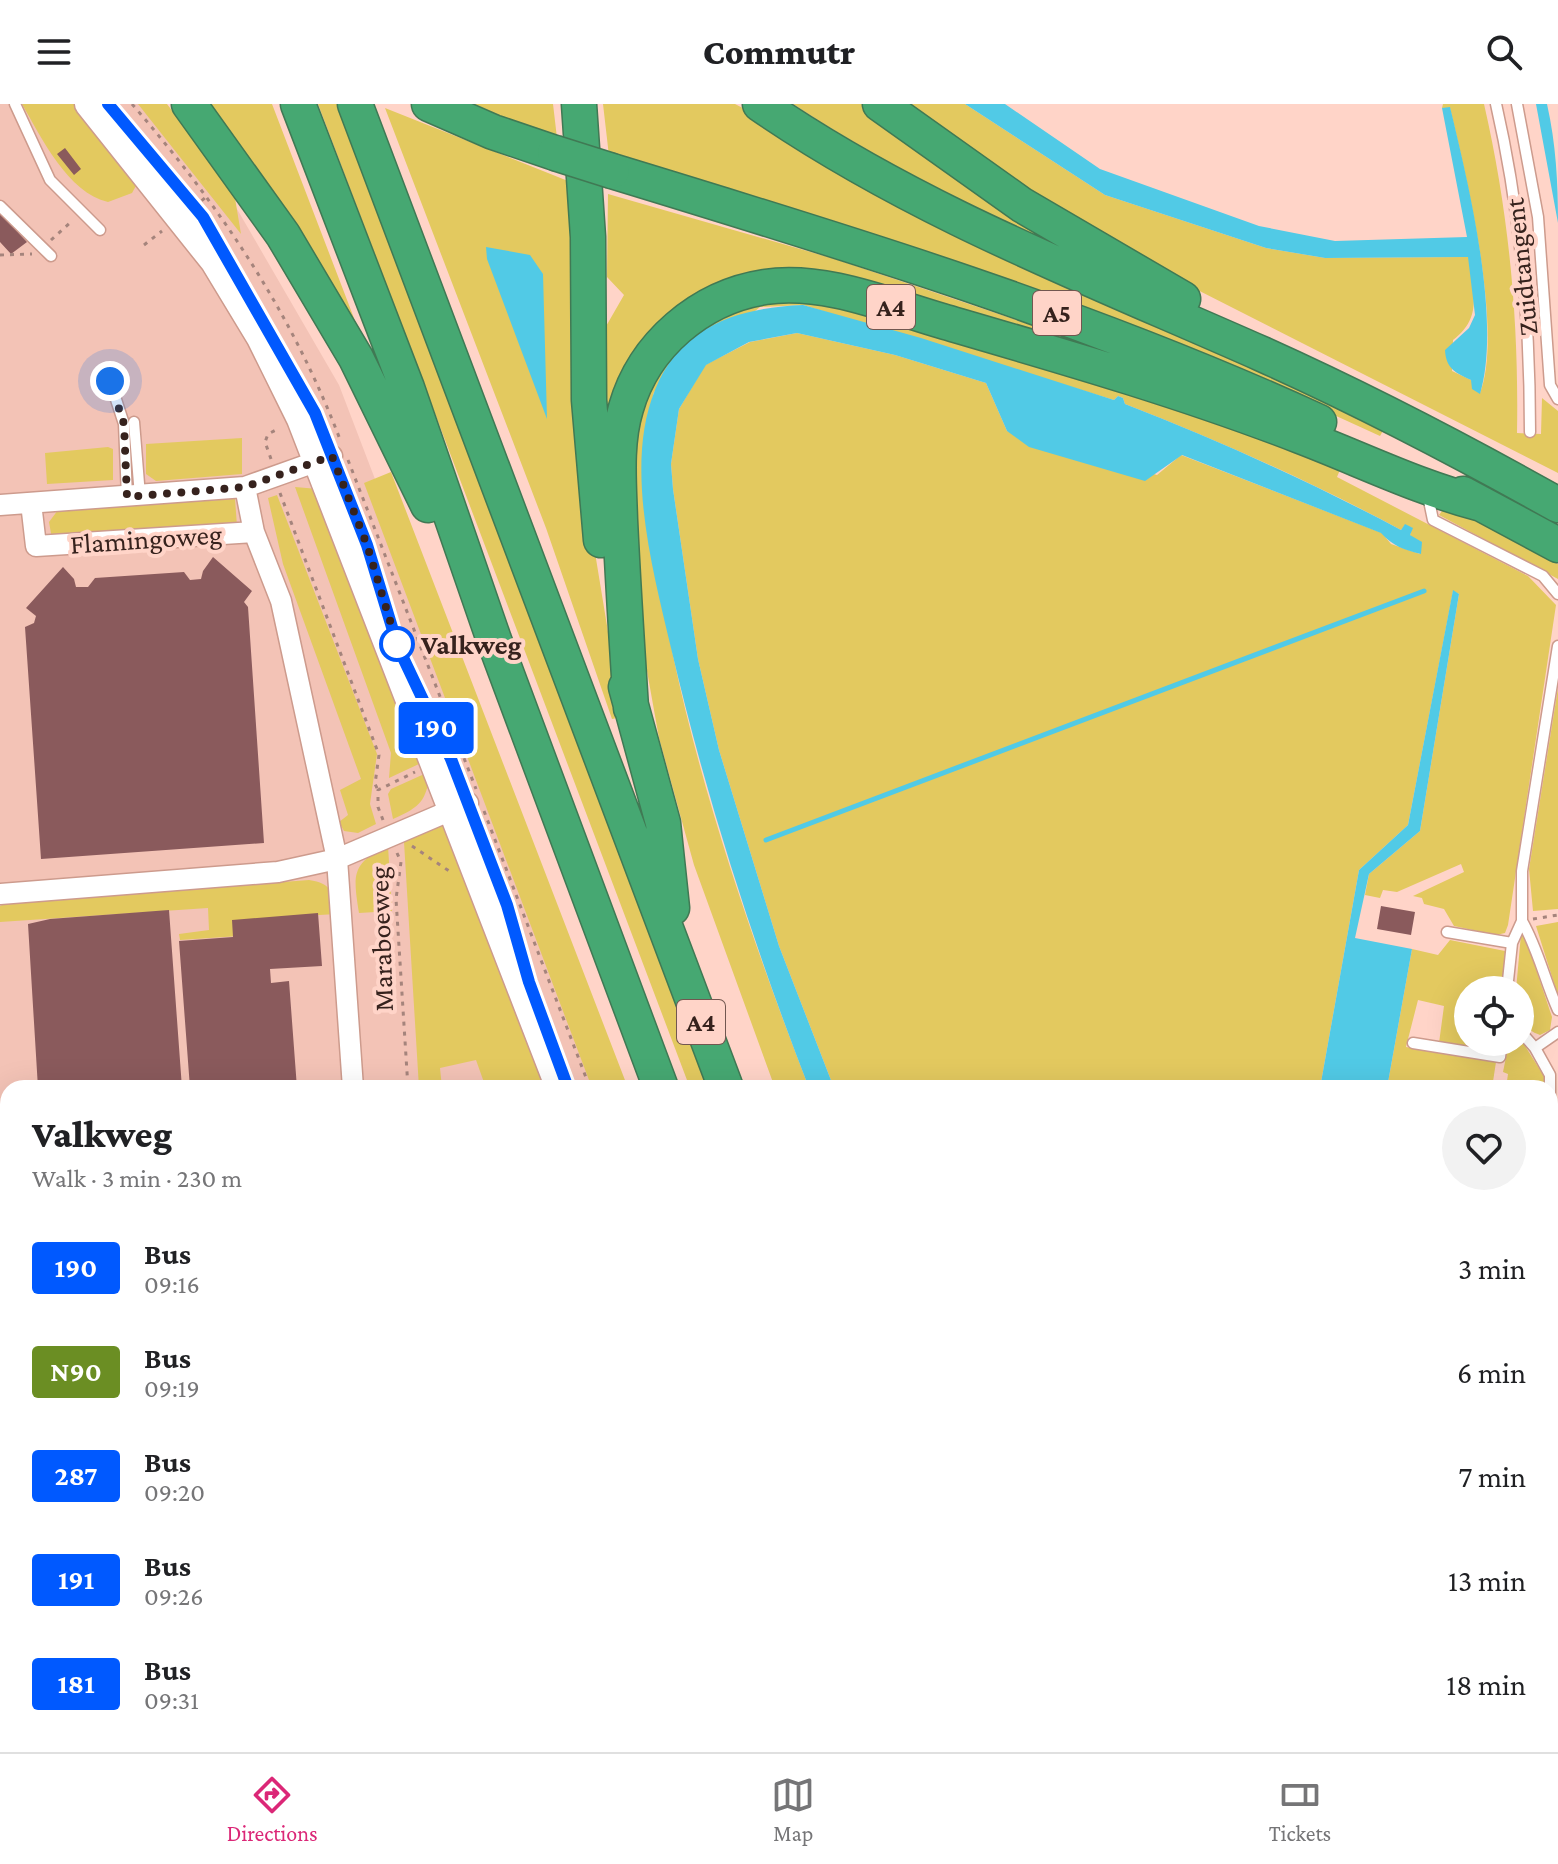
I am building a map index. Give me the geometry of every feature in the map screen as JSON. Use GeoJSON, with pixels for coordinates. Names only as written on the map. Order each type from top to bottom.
{"type":"FeatureCollection","features":[{"type":"Feature","properties":{"kind":"highway","name":"A4"},"geometry":{"type":"LineString","coordinates":[[189,104],[283,235],[356,358],[494,640]]}},
{"type":"Feature","properties":{"kind":"highway","name":"A4"},"geometry":{"type":"LineString","coordinates":[[298,104],[407,388],[494,640],[658,1080]]}},
{"type":"Feature","properties":{"kind":"highway","name":"A4"},"geometry":{"type":"LineString","coordinates":[[355,104],[723,1080]]}},
{"type":"Feature","properties":{"kind":"highway","name":"A5"},"geometry":{"type":"LineString","coordinates":[[429,104],[493,132],[555,153],[828,236],[1133,341],[1367,444],[1558,545]]}},
{"type":"Feature","properties":{"kind":"highway","name":"A4"},"geometry":{"type":"LineString","coordinates":[[579,104],[588,237],[589,400],[596,502],[617,650],[663,823],[677,957]]}},
{"type":"Feature","properties":{"kind":"highway","name":"A5"},"geometry":{"type":"LineString","coordinates":[[760,104],[848,160],[1003,241],[1265,356],[1558,505]]}},
{"type":"Feature","properties":{"kind":"highway","name":"A5"},"geometry":{"type":"LineString","coordinates":[[880,104],[1022,205],[1185,300],[1265,356]]}},
{"type":"Feature","properties":{"kind":"highway","name":"A4"},"geometry":{"type":"LineString","coordinates":[[631,708],[619,489],[620,444],[626,408],[641,371],[684,321],[721,300],[766,287],[813,287],[851,295],[1030,347],[1301,436],[1426,490],[1482,504]]}},
{"type":"Feature","properties":{"kind":"street"},"geometry":{"type":"LineString","coordinates":[[88,104],[214,262],[260,338],[325,459],[450,759],[460,806],[556,1080]]}},
{"type":"Feature","properties":{"kind":"street"},"geometry":{"type":"LineString","coordinates":[[108,104],[203,217],[315,413],[325,459]]}},
{"type":"Feature","properties":{"kind":"street","name":"Flamingoweg"},"geometry":{"type":"LineString","coordinates":[[0,505],[245,487],[325,459]]}},
{"type":"Feature","properties":{"kind":"street","name":"Flamingoweg"},"geometry":{"type":"LineString","coordinates":[[31,503],[36,546],[254,532],[245,487]]}},
{"type":"Feature","properties":{"kind":"street"},"geometry":{"type":"LineString","coordinates":[[254,532],[281,601],[337,859],[352,1080]]}},
{"type":"Feature","properties":{"kind":"street"},"geometry":{"type":"LineString","coordinates":[[0,894],[278,872],[337,859],[460,806]]}},
{"type":"Feature","properties":{"kind":"street"},"geometry":{"type":"LineString","coordinates":[[460,806],[507,905],[529,982],[565,1080]]}},
{"type":"Feature","properties":{"kind":"lane"},"geometry":{"type":"LineString","coordinates":[[15,104],[50,180],[100,230]]}},
{"type":"Feature","properties":{"kind":"lane","name":"Zuidtangent"},"geometry":{"type":"LineString","coordinates":[[1496,104],[1510,168],[1525,272],[1530,432]]}},
{"type":"Feature","properties":{"kind":"lane"},"geometry":{"type":"LineString","coordinates":[[1517,104],[1538,217],[1550,385],[1558,399]]}},
{"type":"Feature","properties":{"kind":"lane"},"geometry":{"type":"LineString","coordinates":[[0,206],[51,256]]}},
{"type":"Feature","properties":{"kind":"lane"},"geometry":{"type":"LineString","coordinates":[[110,381],[124,424],[134,496]]}},
{"type":"Feature","properties":{"kind":"lane"},"geometry":{"type":"LineString","coordinates":[[134,422],[134,496]]}},
{"type":"Feature","properties":{"kind":"lane"},"geometry":{"type":"LineString","coordinates":[[1426,490],[1433,520],[1543,576],[1558,594]]}},
{"type":"Feature","properties":{"kind":"lane"},"geometry":{"type":"LineString","coordinates":[[1508,976],[1512,943],[1522,921],[1522,871],[1558,646]]}},
{"type":"Feature","properties":{"kind":"lane"},"geometry":{"type":"LineString","coordinates":[[1522,921],[1558,1010]]}},
{"type":"Feature","properties":{"kind":"lane"},"geometry":{"type":"LineString","coordinates":[[1447,932],[1512,943]]}},
{"type":"Feature","properties":{"kind":"lane"},"geometry":{"type":"LineString","coordinates":[[1550,1080],[1535,1048],[1558,1032]]}},
{"type":"Feature","properties":{"kind":"lane"},"geometry":{"type":"LineString","coordinates":[[1413,1043],[1454,1050]]}},
{"type":"Feature","properties":{"kind":"path","name":"Maraboeweg"},"geometry":{"type":"LineString","coordinates":[[277,478],[280,495],[379,755],[375,784],[378,807],[401,862],[396,899],[407,1080]]}},
{"type":"Feature","properties":{"kind":"path"},"geometry":{"type":"LineString","coordinates":[[378,790],[450,759]]}},
{"type":"Feature","properties":{"kind":"path"},"geometry":{"type":"LineString","coordinates":[[390,835],[426,853],[460,879]]}},
{"type":"Feature","properties":{"kind":"path"},"geometry":{"type":"LineString","coordinates":[[1522,921],[1558,915]]}},
{"type":"Feature","properties":{"kind":"shaded area"},"geometry":{"type":"Polygon","coordinates":[[[0,104],[151,104],[237,209],[339,385],[605,1080],[0,1080],[0,104]]]}},
{"type":"Feature","properties":{"kind":"shaded area"},"geometry":{"type":"Polygon","coordinates":[[[22,104],[82,104],[138,182],[132,193],[108,202],[80,188],[57,162],[22,104]]]}},
{"type":"Feature","properties":{"kind":"shaded area"},"geometry":{"type":"Polygon","coordinates":[[[138,104],[167,104],[234,192],[241,234],[138,104]]]}},
{"type":"Feature","properties":{"kind":"shaded area"},"geometry":{"type":"Polygon","coordinates":[[[201,104],[272,104],[362,339],[201,104]]]}},
{"type":"Feature","properties":{"kind":"shaded area"},"geometry":{"type":"Polygon","coordinates":[[[318,104],[337,104],[705,1080],[687,1080],[318,104]]]}},
{"type":"Feature","properties":{"kind":"shaded area"},"geometry":{"type":"Polygon","coordinates":[[[461,104],[553,104],[557,138],[461,104]]]}},
{"type":"Feature","properties":{"kind":"shaded area"},"geometry":{"type":"Polygon","coordinates":[[[603,104],[735,104],[1183,336],[1384,429],[1380,436],[1240,372],[609,156],[603,104]]]}},
{"type":"Feature","properties":{"kind":"shaded area"},"geometry":{"type":"Polygon","coordinates":[[[793,104],[872,104],[1108,267],[947,193],[869,151],[793,104]]]}},
{"type":"Feature","properties":{"kind":"shaded area"},"geometry":{"type":"Polygon","coordinates":[[[905,104],[965,104],[1105,195],[1266,248],[1325,258],[1469,257],[1474,303],[1469,322],[1453,340],[1452,371],[1471,380],[1480,393],[1486,366],[1488,332],[1480,252],[1450,108],[1442,108],[1443,104],[1484,104],[1511,267],[1517,433],[1541,434],[1542,398],[1558,411],[1558,473],[1172,277],[1070,218],[905,104]]]}},
{"type":"Feature","properties":{"kind":"shaded area"},"geometry":{"type":"Polygon","coordinates":[[[385,108],[578,185],[588,510],[622,717],[612,719],[546,528],[385,108]]]}},
{"type":"Feature","properties":{"kind":"shaded area"},"geometry":{"type":"Polygon","coordinates":[[[608,194],[835,259],[1049,331],[1225,399],[852,289],[718,295],[606,419],[605,328],[624,295],[607,277],[608,194]]]}},
{"type":"Feature","properties":{"kind":"shaded area"},"geometry":{"type":"Polygon","coordinates":[[[850,299],[1342,465],[1337,477],[1528,576],[1556,605],[1505,933],[1496,935],[1454,926],[1444,909],[1424,904],[1422,898],[1413,896],[1464,872],[1461,864],[1397,892],[1383,890],[1380,898],[1365,895],[1369,874],[1420,831],[1459,594],[1453,591],[1408,825],[1359,870],[1321,1080],[831,1080],[779,946],[719,750],[698,659],[671,464],[679,409],[705,365],[750,342],[797,333],[895,355],[986,383],[1007,431],[1157,475],[1181,455],[1382,533],[1391,544],[1420,554],[1410,535],[1412,528],[1405,525],[1401,530],[1265,463],[1125,404],[1123,398],[1118,396],[1114,400],[803,305],[760,307],[654,392],[643,460],[646,499],[665,617],[697,754],[737,889],[806,1080],[772,1080],[694,865],[659,738],[642,643],[625,488],[646,373],[723,304],[850,299]]]}},
{"type":"Feature","properties":{"kind":"shaded area"},"geometry":{"type":"Polygon","coordinates":[[[242,438],[242,474],[156,481],[146,474],[146,444],[242,438]]]}},
{"type":"Feature","properties":{"kind":"shaded area"},"geometry":{"type":"Polygon","coordinates":[[[113,449],[113,480],[47,484],[45,453],[113,449]]]}},
{"type":"Feature","properties":{"kind":"shaded area"},"geometry":{"type":"Polygon","coordinates":[[[391,472],[625,1080],[589,1080],[364,483],[391,472]]]}},
{"type":"Feature","properties":{"kind":"shaded area"},"geometry":{"type":"Polygon","coordinates":[[[295,487],[318,489],[385,658],[419,764],[389,778],[391,753],[295,487]]]}},
{"type":"Feature","properties":{"kind":"shaded area"},"geometry":{"type":"Polygon","coordinates":[[[277,495],[377,754],[370,804],[376,824],[358,833],[344,831],[339,822],[348,815],[340,790],[361,779],[283,564],[268,498],[277,495]]]}},
{"type":"Feature","properties":{"kind":"shaded area"},"geometry":{"type":"Polygon","coordinates":[[[235,499],[237,526],[52,539],[49,522],[58,510],[235,499]]]}},
{"type":"Feature","properties":{"kind":"shaded area"},"geometry":{"type":"Polygon","coordinates":[[[1447,504],[1558,564],[1558,579],[1439,515],[1447,504]]]}},
{"type":"Feature","properties":{"kind":"shaded area"},"geometry":{"type":"Polygon","coordinates":[[[1558,688],[1558,909],[1533,911],[1529,869],[1558,688]]]}},
{"type":"Feature","properties":{"kind":"shaded area"},"geometry":{"type":"Polygon","coordinates":[[[431,771],[421,802],[393,819],[388,794],[391,789],[431,771]]]}},
{"type":"Feature","properties":{"kind":"shaded area"},"geometry":{"type":"Polygon","coordinates":[[[443,825],[555,1080],[483,1080],[476,1060],[440,1068],[441,1080],[419,1080],[404,842],[443,825]]]}},
{"type":"Feature","properties":{"kind":"shaded area"},"geometry":{"type":"Polygon","coordinates":[[[388,846],[392,911],[359,913],[357,872],[367,858],[388,846]]]}},
{"type":"Feature","properties":{"kind":"shaded area"},"geometry":{"type":"Polygon","coordinates":[[[309,880],[330,890],[336,914],[239,920],[239,936],[180,940],[179,934],[209,930],[208,908],[0,922],[0,906],[4,904],[309,880]]]}},
{"type":"Feature","properties":{"kind":"shaded area"},"geometry":{"type":"Polygon","coordinates":[[[1558,922],[1558,996],[1536,926],[1558,922]]]}},
{"type":"Feature","properties":{"kind":"shaded area"},"geometry":{"type":"Polygon","coordinates":[[[1521,934],[1525,936],[1552,1017],[1550,1030],[1540,1035],[1534,1032],[1534,976],[1517,976],[1521,934]]]}},
{"type":"Feature","properties":{"kind":"shaded area"},"geometry":{"type":"Polygon","coordinates":[[[1450,940],[1505,951],[1504,976],[1454,976],[1454,1045],[1439,1043],[1444,1006],[1418,1000],[1406,1047],[1496,1062],[1493,1080],[1388,1080],[1412,949],[1438,955],[1450,940]]]}},
{"type":"Feature","properties":{"kind":"shaded area"},"geometry":{"type":"Polygon","coordinates":[[[1506,1056],[1531,1056],[1546,1080],[1507,1080],[1508,1074],[1503,1072],[1506,1056]]]}},
{"type":"Feature","properties":{"kind":"water"},"geometry":{"type":"Polygon","coordinates":[[[965,104],[1005,104],[1100,169],[1259,226],[1335,241],[1467,237],[1442,108],[1450,107],[1473,211],[1485,291],[1486,364],[1480,394],[1472,389],[1471,380],[1450,366],[1445,350],[1469,328],[1475,315],[1468,257],[1325,258],[1266,248],[1105,195],[965,104]]]}},
{"type":"Feature","properties":{"kind":"water"},"geometry":{"type":"Polygon","coordinates":[[[1536,104],[1547,104],[1550,119],[1556,163],[1558,223],[1536,104]]]}},
{"type":"Feature","properties":{"kind":"water"},"geometry":{"type":"Polygon","coordinates":[[[486,247],[530,255],[543,274],[547,419],[487,259],[486,247]]]}},
{"type":"Feature","properties":{"kind":"water"},"geometry":{"type":"Polygon","coordinates":[[[803,305],[921,338],[1114,400],[1118,396],[1123,398],[1125,404],[1265,463],[1401,530],[1405,524],[1413,528],[1410,535],[1422,542],[1421,554],[1404,549],[1381,533],[1182,455],[1145,481],[1029,447],[1007,431],[986,383],[895,355],[797,333],[749,342],[706,365],[679,409],[671,464],[698,659],[719,750],[779,946],[831,1080],[806,1080],[732,870],[699,759],[664,618],[650,553],[642,485],[646,420],[666,368],[696,335],[715,324],[757,310],[803,305]]]}},
{"type":"Feature","properties":{"kind":"water"},"geometry":{"type":"Polygon","coordinates":[[[1453,590],[1459,594],[1420,831],[1369,874],[1355,938],[1412,949],[1388,1080],[1321,1080],[1359,870],[1408,825],[1453,590]]]}},
{"type":"Feature","properties":{"kind":"building"},"geometry":{"type":"Polygon","coordinates":[[[65,148],[81,169],[74,175],[57,154],[65,148]]]}},
{"type":"Feature","properties":{"kind":"building"},"geometry":{"type":"Polygon","coordinates":[[[0,213],[27,242],[11,254],[0,242],[0,213]]]}},
{"type":"Feature","properties":{"kind":"building"},"geometry":{"type":"Polygon","coordinates":[[[213,557],[252,591],[244,602],[248,607],[264,843],[41,859],[25,627],[34,623],[36,616],[26,608],[63,567],[74,579],[76,587],[88,587],[95,578],[184,572],[190,580],[201,579],[213,557]]]}},
{"type":"Feature","properties":{"kind":"building"},"geometry":{"type":"Polygon","coordinates":[[[1381,906],[1415,912],[1411,935],[1377,929],[1381,906]]]}},
{"type":"Feature","properties":{"kind":"building"},"geometry":{"type":"Polygon","coordinates":[[[169,910],[181,1080],[38,1080],[28,924],[50,919],[169,910]]]}},
{"type":"Feature","properties":{"kind":"building"},"geometry":{"type":"Polygon","coordinates":[[[318,913],[322,966],[270,969],[271,983],[289,981],[296,1080],[189,1080],[179,941],[233,937],[232,920],[318,913]]]}},
{"type":"Feature","properties":{"kind":"waterway"},"geometry":{"type":"LineString","coordinates":[[766,840],[1424,591]]}},
{"type":"Feature","properties":{"kind":"bus line","name":"190"},"geometry":{"type":"LineString","coordinates":[[108,104],[203,217],[315,413],[367,545],[398,647],[451,759],[507,905],[529,982],[565,1080]]}},
{"type":"Feature","properties":{"kind":"place","name":"Valkweg"},"geometry":{"type":"Point","coordinates":[397,644]}},
{"type":"Feature","properties":{"kind":"route"},"geometry":{"type":"LineString","coordinates":[[110,381],[124,424],[127,497],[245,487],[332,456],[367,545],[398,647],[397,644]]}}]}
